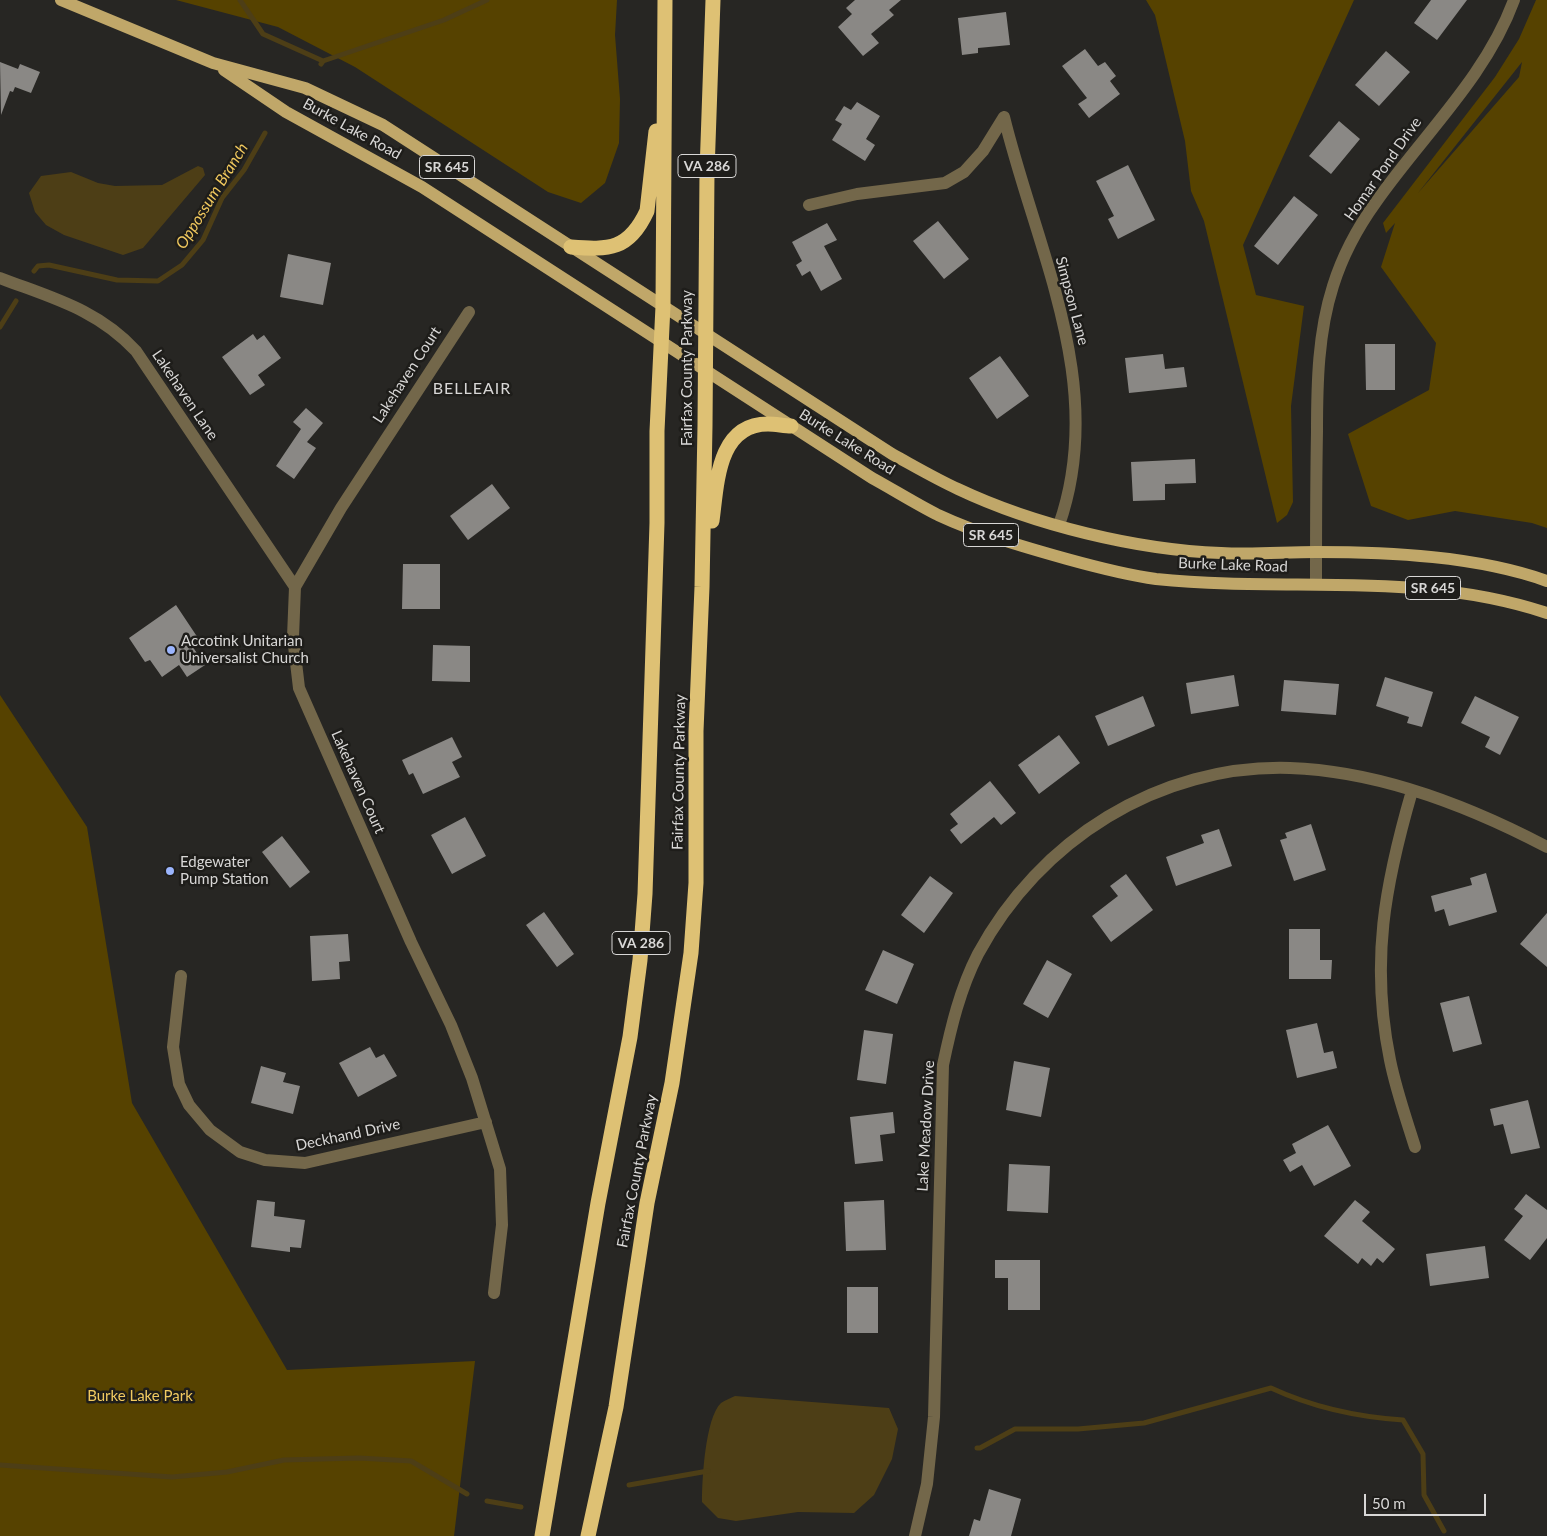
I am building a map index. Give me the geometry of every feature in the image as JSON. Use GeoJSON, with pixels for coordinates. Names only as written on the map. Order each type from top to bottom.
{"type":"FeatureCollection","features":[{"type":"Feature","properties":{"kind":"highway","name":"Fairfax County Parkway"},"geometry":{"type":"LineString","coordinates":[[542,1536],[598,1203],[630,1037],[640,960],[646,884],[657,431],[663,306],[665,0]]}},
{"type":"Feature","properties":{"kind":"highway","name":"Fairfax County Parkway"},"geometry":{"type":"LineString","coordinates":[[588,1536],[616,1407],[647,1203],[672,1083],[690,962],[696,883],[696,731],[702,587],[707,181],[713,0]]}},
{"type":"Feature","properties":{"kind":"highway"},"geometry":{"type":"LineString","coordinates":[[572,247],[604,250],[622,243],[642,223],[647,211],[649,176],[663,82]]}},
{"type":"Feature","properties":{"kind":"highway"},"geometry":{"type":"LineString","coordinates":[[702,587],[722,455],[732,439],[748,429],[766,424],[791,426]]}},
{"type":"Feature","properties":{"kind":"main road","name":"Burke Lake Road"},"geometry":{"type":"LineString","coordinates":[[61,0],[213,63],[305,88],[383,126],[892,454],[958,489],[1027,517],[1105,537],[1174,549],[1220,553],[1384,553],[1488,567],[1547,581]]}},
{"type":"Feature","properties":{"kind":"main road","name":"Burke Lake Road"},"geometry":{"type":"LineString","coordinates":[[213,63],[286,112],[422,187],[872,478],[939,515],[1014,544],[1098,567],[1154,579],[1221,583],[1316,583],[1436,588],[1485,595],[1547,613]]}},
{"type":"Feature","properties":{"kind":"street","name":"Homar Pond Drive"},"geometry":{"type":"LineString","coordinates":[[1316,583],[1318,375],[1323,328],[1333,286],[1351,243],[1374,204],[1474,74],[1497,38],[1514,0]]}},
{"type":"Feature","properties":{"kind":"street","name":"Simpson Lane"},"geometry":{"type":"LineString","coordinates":[[809,205],[857,194],[945,183],[964,172],[983,150],[1004,117],[1017,170],[1065,325],[1075,389],[1074,466],[1067,503],[1059,525]]}},
{"type":"Feature","properties":{"kind":"street","name":"Lakehaven Lane"},"geometry":{"type":"LineString","coordinates":[[0,278],[81,308],[105,322],[125,339],[136,351],[295,587]]}},
{"type":"Feature","properties":{"kind":"street","name":"Lakehaven Court"},"geometry":{"type":"LineString","coordinates":[[469,312],[341,508],[295,587],[293,637],[299,688],[411,942],[451,1025],[486,1122],[500,1169],[502,1185],[502,1225],[494,1293]]}},
{"type":"Feature","properties":{"kind":"street","name":"Lake Meadow Drive"},"geometry":{"type":"LineString","coordinates":[[915,1536],[927,1484],[934,1417],[943,1065],[951,1025],[962,990],[977,956],[998,921],[1035,874],[1078,836],[1127,805],[1182,782],[1233,771],[1291,768],[1366,779],[1412,791],[1465,809],[1510,828],[1547,847]]}},
{"type":"Feature","properties":{"kind":"street"},"geometry":{"type":"LineString","coordinates":[[1412,791],[1393,855],[1386,897],[1380,973],[1389,1057],[1415,1147]]}},
{"type":"Feature","properties":{"kind":"street","name":"Deckhand Drive"},"geometry":{"type":"LineString","coordinates":[[181,976],[173,1047],[179,1084],[189,1105],[200,1120],[210,1130],[240,1152],[264,1160],[305,1163],[486,1122]]}},
{"type":"Feature","properties":{"kind":"green space"},"geometry":{"type":"Polygon","coordinates":[[[176,0],[617,0],[615,35],[620,99],[619,143],[605,183],[581,203],[548,192],[355,67],[278,27],[176,0]]]}},
{"type":"Feature","properties":{"kind":"green space"},"geometry":{"type":"Polygon","coordinates":[[[1146,0],[1354,0],[1243,245],[1256,295],[1304,306],[1291,406],[1293,502],[1287,515],[1277,523],[1204,221],[1191,191],[1185,141],[1155,15],[1146,0]]]}},
{"type":"Feature","properties":{"kind":"green space"},"geometry":{"type":"Polygon","coordinates":[[[1536,0],[1547,0],[1547,528],[1532,523],[1455,511],[1408,520],[1371,506],[1348,434],[1429,390],[1436,343],[1381,267],[1395,223],[1386,233],[1383,223],[1495,77],[1519,39],[1536,0]],[[1522,62],[1418,193],[1519,77],[1522,62]]]}},
{"type":"Feature","properties":{"kind":"green space","name":"Burke Lake Park"},"geometry":{"type":"Polygon","coordinates":[[[0,695],[87,827],[132,1103],[287,1370],[475,1361],[454,1536],[0,1536],[0,695]]]}},
{"type":"Feature","properties":{"kind":"shaded area"},"geometry":{"type":"Polygon","coordinates":[[[198,166],[203,168],[205,175],[143,248],[123,255],[64,235],[46,225],[35,212],[29,193],[41,176],[71,172],[98,183],[115,186],[162,185],[198,166]]]}},
{"type":"Feature","properties":{"kind":"shaded area"},"geometry":{"type":"Polygon","coordinates":[[[735,1396],[889,1408],[898,1429],[892,1459],[874,1495],[854,1513],[798,1512],[736,1521],[718,1518],[702,1502],[708,1435],[711,1422],[721,1403],[735,1396]]]}},
{"type":"Feature","properties":{"kind":"building"},"geometry":{"type":"Polygon","coordinates":[[[855,0],[901,0],[889,10],[894,15],[871,34],[879,43],[863,56],[838,27],[852,14],[846,8],[855,0]]]}},
{"type":"Feature","properties":{"kind":"building"},"geometry":{"type":"Polygon","coordinates":[[[1431,0],[1467,0],[1437,40],[1414,23],[1431,0]]]}},
{"type":"Feature","properties":{"kind":"building"},"geometry":{"type":"Polygon","coordinates":[[[1006,12],[1010,45],[978,48],[978,53],[962,55],[958,18],[1006,12]]]}},
{"type":"Feature","properties":{"kind":"building"},"geometry":{"type":"Polygon","coordinates":[[[1085,49],[1098,66],[1105,62],[1116,76],[1110,81],[1120,94],[1089,118],[1078,104],[1087,98],[1062,66],[1085,49]]]}},
{"type":"Feature","properties":{"kind":"building"},"geometry":{"type":"Polygon","coordinates":[[[1386,51],[1410,72],[1379,106],[1355,85],[1386,51]]]}},
{"type":"Feature","properties":{"kind":"building"},"geometry":{"type":"Polygon","coordinates":[[[0,62],[18,69],[20,64],[40,72],[31,93],[15,87],[13,92],[10,91],[1,115],[0,62]]]}},
{"type":"Feature","properties":{"kind":"building"},"geometry":{"type":"Polygon","coordinates":[[[857,102],[880,116],[866,139],[875,145],[865,161],[832,140],[842,124],[835,120],[844,106],[851,110],[857,102]]]}},
{"type":"Feature","properties":{"kind":"building"},"geometry":{"type":"Polygon","coordinates":[[[1339,121],[1360,139],[1331,174],[1309,156],[1339,121]]]}},
{"type":"Feature","properties":{"kind":"building"},"geometry":{"type":"Polygon","coordinates":[[[1128,165],[1155,220],[1118,239],[1108,219],[1114,216],[1096,181],[1128,165]]]}},
{"type":"Feature","properties":{"kind":"building"},"geometry":{"type":"Polygon","coordinates":[[[1294,196],[1318,215],[1278,265],[1254,246],[1294,196]]]}},
{"type":"Feature","properties":{"kind":"building"},"geometry":{"type":"Polygon","coordinates":[[[938,221],[969,259],[944,279],[913,241],[938,221]]]}},
{"type":"Feature","properties":{"kind":"building"},"geometry":{"type":"Polygon","coordinates":[[[827,223],[837,240],[824,246],[842,279],[821,291],[810,271],[802,276],[796,265],[802,261],[792,242],[827,223]]]}},
{"type":"Feature","properties":{"kind":"building"},"geometry":{"type":"Polygon","coordinates":[[[288,254],[331,263],[323,305],[280,297],[288,254]]]}},
{"type":"Feature","properties":{"kind":"building"},"geometry":{"type":"Polygon","coordinates":[[[253,334],[257,340],[264,335],[281,358],[258,375],[265,385],[250,395],[222,357],[253,334]]]}},
{"type":"Feature","properties":{"kind":"building"},"geometry":{"type":"Polygon","coordinates":[[[1365,344],[1395,344],[1395,390],[1366,390],[1365,344]]]}},
{"type":"Feature","properties":{"kind":"building"},"geometry":{"type":"Polygon","coordinates":[[[1163,354],[1165,369],[1184,367],[1187,387],[1129,393],[1125,358],[1163,354]]]}},
{"type":"Feature","properties":{"kind":"building"},"geometry":{"type":"Polygon","coordinates":[[[1000,356],[1029,396],[997,419],[969,378],[1000,356]]]}},
{"type":"Feature","properties":{"kind":"building"},"geometry":{"type":"Polygon","coordinates":[[[306,408],[323,423],[307,442],[316,448],[294,479],[276,466],[301,429],[293,422],[306,408]]]}},
{"type":"Feature","properties":{"kind":"building"},"geometry":{"type":"Polygon","coordinates":[[[1195,459],[1196,483],[1165,484],[1165,500],[1133,501],[1131,462],[1195,459]]]}},
{"type":"Feature","properties":{"kind":"building"},"geometry":{"type":"Polygon","coordinates":[[[492,484],[510,508],[468,540],[450,516],[492,484]]]}},
{"type":"Feature","properties":{"kind":"building"},"geometry":{"type":"Polygon","coordinates":[[[403,564],[440,564],[440,609],[402,609],[403,564]]]}},
{"type":"Feature","properties":{"kind":"building"},"geometry":{"type":"Polygon","coordinates":[[[176,605],[198,638],[190,643],[205,665],[187,677],[179,665],[162,677],[150,660],[145,662],[129,638],[176,605]]]}},
{"type":"Feature","properties":{"kind":"building"},"geometry":{"type":"Polygon","coordinates":[[[433,645],[470,646],[470,682],[432,681],[433,645]]]}},
{"type":"Feature","properties":{"kind":"building"},"geometry":{"type":"Polygon","coordinates":[[[1234,675],[1239,706],[1191,714],[1186,683],[1234,675]]]}},
{"type":"Feature","properties":{"kind":"building"},"geometry":{"type":"Polygon","coordinates":[[[1385,677],[1433,692],[1422,727],[1407,723],[1409,717],[1376,706],[1385,677]]]}},
{"type":"Feature","properties":{"kind":"building"},"geometry":{"type":"Polygon","coordinates":[[[1284,680],[1339,684],[1336,715],[1281,711],[1284,680]]]}},
{"type":"Feature","properties":{"kind":"building"},"geometry":{"type":"Polygon","coordinates":[[[1143,696],[1155,726],[1108,746],[1095,716],[1143,696]]]}},
{"type":"Feature","properties":{"kind":"building"},"geometry":{"type":"Polygon","coordinates":[[[1475,696],[1519,717],[1500,755],[1485,747],[1490,737],[1461,723],[1475,696]]]}},
{"type":"Feature","properties":{"kind":"building"},"geometry":{"type":"Polygon","coordinates":[[[1059,735],[1080,763],[1039,794],[1018,765],[1059,735]]]}},
{"type":"Feature","properties":{"kind":"building"},"geometry":{"type":"Polygon","coordinates":[[[452,737],[462,757],[452,762],[460,777],[423,794],[413,773],[409,775],[402,760],[452,737]]]}},
{"type":"Feature","properties":{"kind":"building"},"geometry":{"type":"Polygon","coordinates":[[[990,781],[1016,813],[1001,825],[994,817],[961,844],[950,830],[958,824],[950,814],[990,781]]]}},
{"type":"Feature","properties":{"kind":"building"},"geometry":{"type":"Polygon","coordinates":[[[465,817],[486,856],[452,874],[431,835],[465,817]]]}},
{"type":"Feature","properties":{"kind":"building"},"geometry":{"type":"Polygon","coordinates":[[[1311,824],[1326,870],[1294,881],[1280,840],[1287,838],[1285,833],[1311,824]]]}},
{"type":"Feature","properties":{"kind":"building"},"geometry":{"type":"Polygon","coordinates":[[[1219,829],[1232,866],[1176,886],[1166,857],[1204,843],[1201,835],[1219,829]]]}},
{"type":"Feature","properties":{"kind":"building"},"geometry":{"type":"Polygon","coordinates":[[[282,836],[310,872],[290,888],[262,852],[282,836]]]}},
{"type":"Feature","properties":{"kind":"building"},"geometry":{"type":"Polygon","coordinates":[[[1486,873],[1497,912],[1449,926],[1444,909],[1435,912],[1431,896],[1472,885],[1470,878],[1486,873]]]}},
{"type":"Feature","properties":{"kind":"building"},"geometry":{"type":"Polygon","coordinates":[[[1126,874],[1153,910],[1111,942],[1092,916],[1118,896],[1110,886],[1126,874]]]}},
{"type":"Feature","properties":{"kind":"building"},"geometry":{"type":"Polygon","coordinates":[[[930,876],[953,893],[924,933],[901,915],[930,876]]]}},
{"type":"Feature","properties":{"kind":"building"},"geometry":{"type":"Polygon","coordinates":[[[544,912],[574,954],[557,967],[526,925],[544,912]]]}},
{"type":"Feature","properties":{"kind":"building"},"geometry":{"type":"Polygon","coordinates":[[[1547,913],[1547,967],[1520,944],[1547,913]]]}},
{"type":"Feature","properties":{"kind":"building"},"geometry":{"type":"Polygon","coordinates":[[[1289,929],[1320,929],[1320,960],[1332,960],[1331,979],[1289,979],[1289,929]]]}},
{"type":"Feature","properties":{"kind":"building"},"geometry":{"type":"Polygon","coordinates":[[[348,934],[350,961],[339,962],[340,979],[312,981],[310,936],[348,934]]]}},
{"type":"Feature","properties":{"kind":"building"},"geometry":{"type":"Polygon","coordinates":[[[883,950],[914,964],[897,1004],[865,990],[883,950]]]}},
{"type":"Feature","properties":{"kind":"building"},"geometry":{"type":"Polygon","coordinates":[[[1047,960],[1072,974],[1048,1018],[1023,1004],[1047,960]]]}},
{"type":"Feature","properties":{"kind":"building"},"geometry":{"type":"Polygon","coordinates":[[[1469,996],[1482,1044],[1453,1052],[1440,1003],[1469,996]]]}},
{"type":"Feature","properties":{"kind":"building"},"geometry":{"type":"Polygon","coordinates":[[[1317,1023],[1324,1053],[1333,1051],[1337,1068],[1297,1078],[1286,1030],[1317,1023]]]}},
{"type":"Feature","properties":{"kind":"building"},"geometry":{"type":"Polygon","coordinates":[[[864,1030],[893,1034],[886,1084],[857,1080],[864,1030]]]}},
{"type":"Feature","properties":{"kind":"building"},"geometry":{"type":"Polygon","coordinates":[[[370,1047],[376,1058],[384,1054],[397,1076],[358,1097],[339,1063],[370,1047]]]}},
{"type":"Feature","properties":{"kind":"building"},"geometry":{"type":"Polygon","coordinates":[[[1014,1061],[1050,1068],[1041,1117],[1006,1110],[1014,1061]]]}},
{"type":"Feature","properties":{"kind":"building"},"geometry":{"type":"Polygon","coordinates":[[[261,1066],[286,1073],[283,1082],[300,1086],[293,1114],[251,1103],[261,1066]]]}},
{"type":"Feature","properties":{"kind":"building"},"geometry":{"type":"Polygon","coordinates":[[[1528,1100],[1540,1148],[1511,1154],[1503,1124],[1494,1126],[1490,1109],[1528,1100]]]}},
{"type":"Feature","properties":{"kind":"building"},"geometry":{"type":"Polygon","coordinates":[[[893,1112],[895,1133],[880,1135],[883,1161],[855,1164],[850,1117],[893,1112]]]}},
{"type":"Feature","properties":{"kind":"building"},"geometry":{"type":"Polygon","coordinates":[[[1328,1125],[1351,1166],[1314,1186],[1302,1165],[1290,1172],[1283,1160],[1296,1153],[1292,1144],[1328,1125]]]}},
{"type":"Feature","properties":{"kind":"building"},"geometry":{"type":"Polygon","coordinates":[[[1009,1164],[1050,1166],[1048,1213],[1007,1211],[1009,1164]]]}},
{"type":"Feature","properties":{"kind":"building"},"geometry":{"type":"Polygon","coordinates":[[[1526,1194],[1547,1210],[1547,1238],[1530,1260],[1504,1240],[1523,1216],[1514,1209],[1526,1194]]]}},
{"type":"Feature","properties":{"kind":"building"},"geometry":{"type":"Polygon","coordinates":[[[257,1200],[275,1202],[274,1216],[305,1220],[301,1248],[290,1247],[290,1252],[251,1247],[257,1200]]]}},
{"type":"Feature","properties":{"kind":"building"},"geometry":{"type":"Polygon","coordinates":[[[884,1200],[886,1250],[846,1251],[844,1202],[884,1200]]]}},
{"type":"Feature","properties":{"kind":"building"},"geometry":{"type":"Polygon","coordinates":[[[1355,1200],[1370,1212],[1362,1221],[1395,1249],[1383,1263],[1377,1258],[1371,1266],[1362,1258],[1358,1264],[1324,1236],[1355,1200]]]}},
{"type":"Feature","properties":{"kind":"building"},"geometry":{"type":"Polygon","coordinates":[[[1485,1246],[1489,1278],[1430,1286],[1426,1254],[1485,1246]]]}},
{"type":"Feature","properties":{"kind":"building"},"geometry":{"type":"Polygon","coordinates":[[[995,1260],[1040,1260],[1040,1310],[1008,1310],[1008,1278],[995,1278],[995,1260]]]}},
{"type":"Feature","properties":{"kind":"building"},"geometry":{"type":"Polygon","coordinates":[[[847,1287],[878,1287],[878,1333],[847,1333],[847,1287]]]}},
{"type":"Feature","properties":{"kind":"building"},"geometry":{"type":"Polygon","coordinates":[[[989,1489],[1021,1499],[1011,1536],[969,1536],[974,1519],[980,1521],[989,1489]]]}},
{"type":"Feature","properties":{"kind":"waterway"},"geometry":{"type":"LineString","coordinates":[[240,0],[263,34],[323,61]]}},
{"type":"Feature","properties":{"kind":"waterway","name":"Oppossum Branch"},"geometry":{"type":"LineString","coordinates":[[321,64],[323,61],[444,20],[487,0]]}},
{"type":"Feature","properties":{"kind":"waterway","name":"Oppossum Branch"},"geometry":{"type":"LineString","coordinates":[[34,271],[38,266],[49,265],[117,280],[158,281],[182,265],[203,240],[222,198],[244,170],[265,133]]}},
{"type":"Feature","properties":{"kind":"waterway","name":"Oppossum Branch"},"geometry":{"type":"LineString","coordinates":[[0,327],[16,301]]}},
{"type":"Feature","properties":{"kind":"waterway"},"geometry":{"type":"LineString","coordinates":[[977,1448],[1015,1429],[1078,1429],[1144,1423],[1271,1388],[1303,1401],[1335,1410],[1403,1420],[1423,1454],[1424,1495],[1444,1531]]}},
{"type":"Feature","properties":{"kind":"waterway"},"geometry":{"type":"LineString","coordinates":[[0,1465],[172,1477],[227,1472],[284,1460],[359,1458],[411,1461],[467,1494]]}},
{"type":"Feature","properties":{"kind":"waterway"},"geometry":{"type":"LineString","coordinates":[[629,1485],[708,1471]]}},
{"type":"Feature","properties":{"kind":"waterway"},"geometry":{"type":"LineString","coordinates":[[487,1501],[521,1507]]}},
{"type":"Feature","properties":{"kind":"place","name":"Accotink Unitarian Universalist Church"},"geometry":{"type":"Point","coordinates":[171,650]}},
{"type":"Feature","properties":{"kind":"place","name":"Edgewater Pump Station"},"geometry":{"type":"Point","coordinates":[170,871]}},
{"type":"Feature","properties":{"kind":"district","name":"BELLEAIR"},"geometry":{"type":"Point","coordinates":[472,389]}}]}
